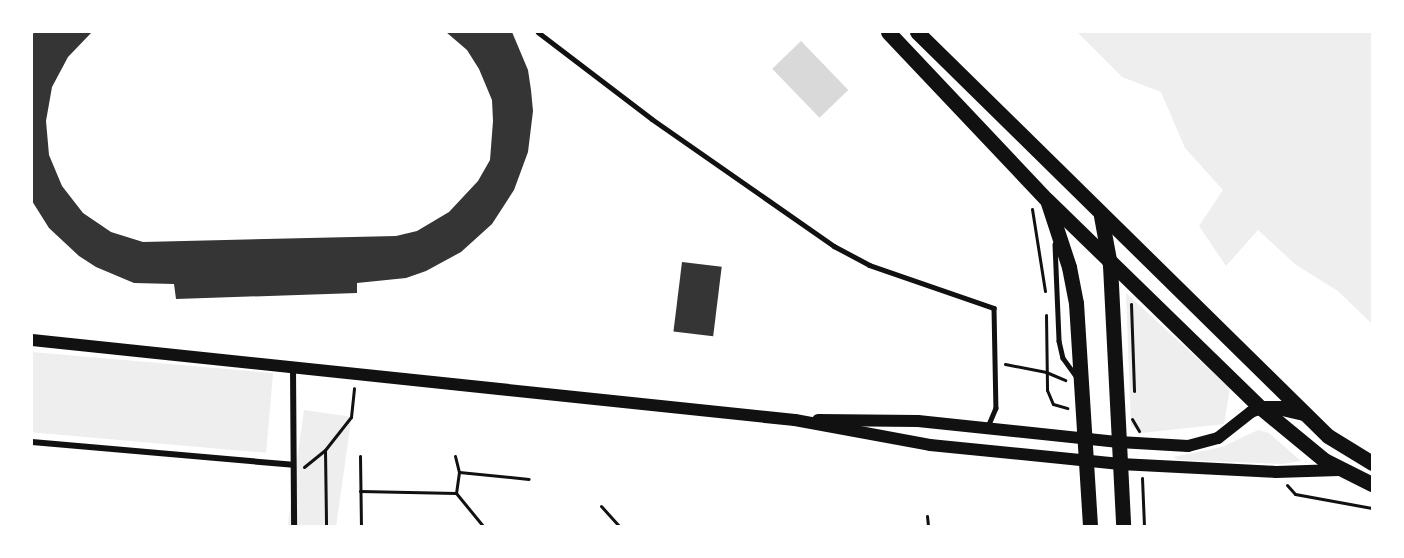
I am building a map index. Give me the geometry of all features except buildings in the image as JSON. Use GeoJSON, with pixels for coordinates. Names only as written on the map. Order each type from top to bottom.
{"type":"FeatureCollection","features":[{"type":"Feature","properties":{"kind":"main road"},"geometry":{"type":"LineString","coordinates":[[888,32],[1110,265],[1260,408],[1308,449],[1339,470],[1372,484]]}},
{"type":"Feature","properties":{"kind":"main road"},"geometry":{"type":"LineString","coordinates":[[917,32],[1303,413],[1334,441],[1372,462]]}},
{"type":"Feature","properties":{"kind":"main road"},"geometry":{"type":"LineString","coordinates":[[1047,200],[1069,267],[1077,303],[1090,526]]}},
{"type":"Feature","properties":{"kind":"main road"},"geometry":{"type":"LineString","coordinates":[[1101,216],[1110,265],[1123,526]]}},
{"type":"Feature","properties":{"kind":"main road"},"geometry":{"type":"LineString","coordinates":[[32,340],[795,420],[930,445],[1120,464],[1280,472],[1339,470]]}},
{"type":"Feature","properties":{"kind":"main road"},"geometry":{"type":"LineString","coordinates":[[795,420],[907,421],[1176,446],[1199,444],[1218,438],[1251,412],[1260,408],[1281,408],[1303,413]]}},
{"type":"Feature","properties":{"kind":"street"},"geometry":{"type":"LineString","coordinates":[[293,366],[294,526]]}},
{"type":"Feature","properties":{"kind":"street"},"geometry":{"type":"LineString","coordinates":[[32,442],[293,465]]}},
{"type":"Feature","properties":{"kind":"lane"},"geometry":{"type":"LineString","coordinates":[[538,32],[652,119],[834,246],[869,265],[994,308],[996,408],[988,427]]}},
{"type":"Feature","properties":{"kind":"path"},"geometry":{"type":"LineString","coordinates":[[1131,284],[1134,397]]}},
{"type":"Feature","properties":{"kind":"path"},"geometry":{"type":"LineString","coordinates":[[995,362],[1046,372],[1082,386]]}},
{"type":"Feature","properties":{"kind":"path"},"geometry":{"type":"LineString","coordinates":[[293,465],[304,468],[325,450],[351,417],[356,374]]}},
{"type":"Feature","properties":{"kind":"path"},"geometry":{"type":"LineString","coordinates":[[1134,408],[1134,419]]}},
{"type":"Feature","properties":{"kind":"path"},"geometry":{"type":"LineString","coordinates":[[325,450],[326,526]]}},
{"type":"Feature","properties":{"kind":"path"},"geometry":{"type":"LineString","coordinates":[[360,456],[361,526]]}},
{"type":"Feature","properties":{"kind":"path"},"geometry":{"type":"LineString","coordinates":[[455,456],[459,472],[456,493],[483,526]]}},
{"type":"Feature","properties":{"kind":"path"},"geometry":{"type":"LineString","coordinates":[[459,472],[529,479]]}},
{"type":"Feature","properties":{"kind":"path"},"geometry":{"type":"LineString","coordinates":[[360,491],[456,493]]}},
{"type":"Feature","properties":{"kind":"path"},"geometry":{"type":"LineString","coordinates":[[601,506],[619,526]]}},
{"type":"Feature","properties":{"kind":"path"},"geometry":{"type":"LineString","coordinates":[[927,516],[928,526]]}},
{"type":"Feature","properties":{"kind":"shaded area"},"geometry":{"type":"Polygon","coordinates":[[[1077,32],[1372,32],[1372,324],[1338,291],[1296,265],[1258,230],[1226,266],[1199,226],[1223,190],[1185,148],[1161,92],[1122,77],[1077,32]]]}},
{"type":"Feature","properties":{"kind":"shaded area"},"geometry":{"type":"Polygon","coordinates":[[[801,41],[848,90],[819,118],[772,69],[801,41]]]}},
{"type":"Feature","properties":{"kind":"shaded area"},"geometry":{"type":"Polygon","coordinates":[[[1126,293],[1230,388],[1224,424],[1142,433],[1131,426],[1126,293]]]}},
{"type":"Feature","properties":{"kind":"shaded area"},"geometry":{"type":"Polygon","coordinates":[[[32,352],[273,373],[266,453],[32,432],[32,352]]]}},
{"type":"Feature","properties":{"kind":"shaded area"},"geometry":{"type":"Polygon","coordinates":[[[304,410],[352,417],[336,526],[288,525],[304,410]]]}},
{"type":"Feature","properties":{"kind":"shaded area"},"geometry":{"type":"Polygon","coordinates":[[[1258,430],[1269,433],[1301,461],[1283,464],[1178,460],[1173,457],[1222,447],[1258,430]]]}}]}
